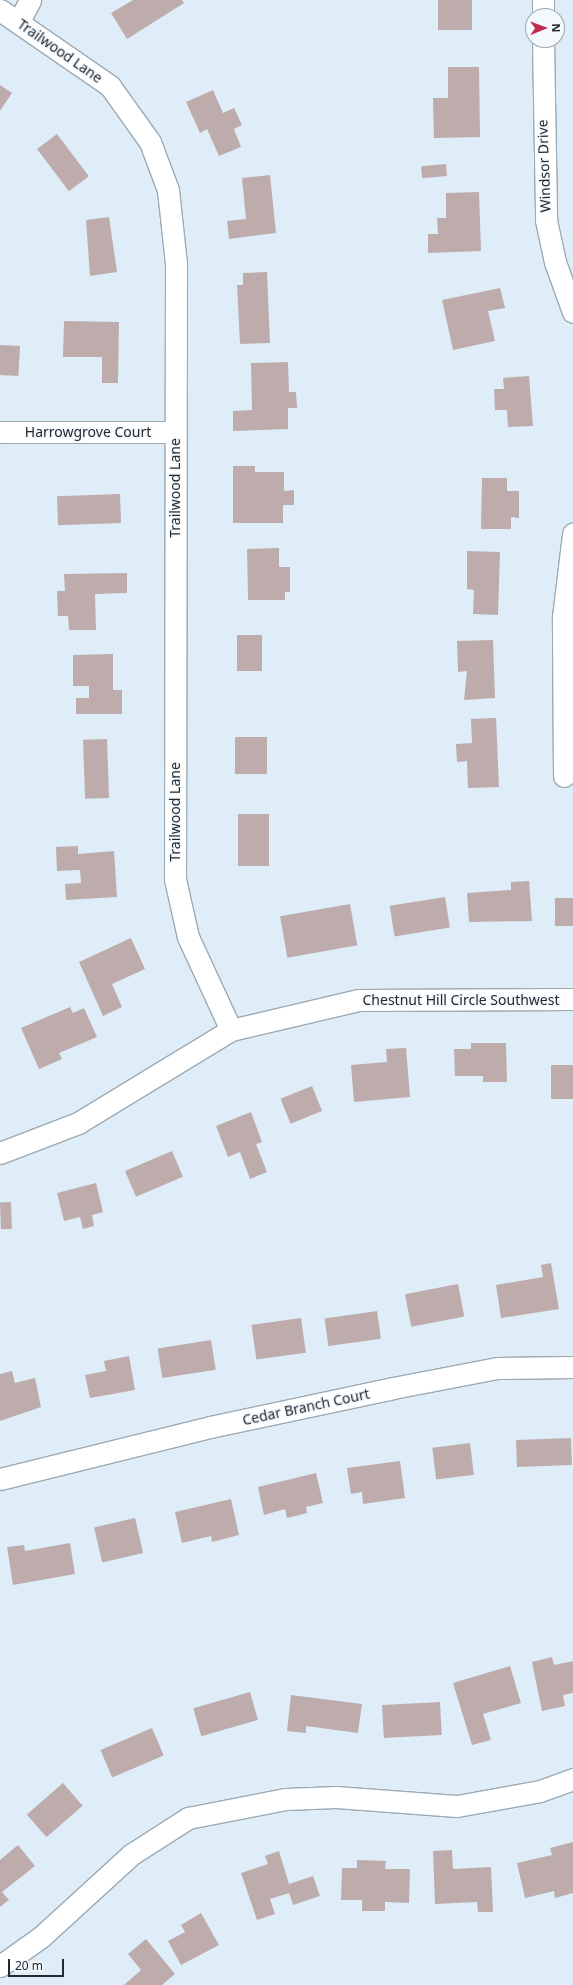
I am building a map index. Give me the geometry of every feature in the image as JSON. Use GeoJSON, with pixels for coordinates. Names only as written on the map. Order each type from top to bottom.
{"type":"FeatureCollection","features":[{"type":"Feature","properties":{"kind":"street"},"geometry":{"type":"LineString","coordinates":[[19,21],[30,0]]}},
{"type":"Feature","properties":{"kind":"street","name":"Trailwood Lane"},"geometry":{"type":"LineString","coordinates":[[0,10],[19,21],[110,86],[137,120],[162,168],[175,238],[177,899],[197,960],[231,1030]]}},
{"type":"Feature","properties":{"kind":"street","name":"Windsor Drive"},"geometry":{"type":"LineString","coordinates":[[543,48],[546,220],[555,262],[573,312]]}},
{"type":"Feature","properties":{"kind":"street","name":"Harrowgrove Court"},"geometry":{"type":"LineString","coordinates":[[0,432],[175,432]]}},
{"type":"Feature","properties":{"kind":"street"},"geometry":{"type":"LineString","coordinates":[[564,776],[563,618],[573,534]]}},
{"type":"Feature","properties":{"kind":"street","name":"Chestnut Hill Circle Southwest"},"geometry":{"type":"LineString","coordinates":[[0,1153],[78,1123],[231,1030],[359,1000],[573,999]]}},
{"type":"Feature","properties":{"kind":"street","name":"Cedar Branch Court"},"geometry":{"type":"LineString","coordinates":[[0,1479],[42,1471],[210,1427],[393,1388],[497,1368],[573,1367]]}},
{"type":"Feature","properties":{"kind":"street"},"geometry":{"type":"LineString","coordinates":[[0,1966],[41,1937],[132,1854],[188,1818],[286,1799],[336,1797],[457,1806],[540,1791],[573,1779]]}},
{"type":"Feature","properties":{"kind":"building"},"geometry":{"type":"Polygon","coordinates":[[[133,0],[182,0],[184,3],[127,39],[111,13],[133,0]]]}},
{"type":"Feature","properties":{"kind":"building"},"geometry":{"type":"Polygon","coordinates":[[[438,0],[472,0],[472,30],[438,30],[438,0]]]}},
{"type":"Feature","properties":{"kind":"building"},"geometry":{"type":"Polygon","coordinates":[[[448,67],[479,67],[480,137],[434,138],[433,98],[448,98],[448,67]]]}},
{"type":"Feature","properties":{"kind":"building"},"geometry":{"type":"Polygon","coordinates":[[[0,85],[12,93],[0,111],[0,85]]]}},
{"type":"Feature","properties":{"kind":"building"},"geometry":{"type":"Polygon","coordinates":[[[213,90],[223,113],[234,108],[242,125],[234,129],[241,147],[219,156],[207,129],[200,133],[186,102],[213,90]]]}},
{"type":"Feature","properties":{"kind":"building"},"geometry":{"type":"Polygon","coordinates":[[[57,134],[89,176],[69,191],[37,149],[57,134]]]}},
{"type":"Feature","properties":{"kind":"building"},"geometry":{"type":"Polygon","coordinates":[[[446,164],[447,176],[422,178],[421,166],[446,164]]]}},
{"type":"Feature","properties":{"kind":"building"},"geometry":{"type":"Polygon","coordinates":[[[270,175],[276,233],[229,239],[227,221],[246,219],[242,178],[270,175]]]}},
{"type":"Feature","properties":{"kind":"building"},"geometry":{"type":"Polygon","coordinates":[[[479,192],[481,251],[428,253],[428,234],[438,234],[437,218],[446,218],[446,193],[479,192]]]}},
{"type":"Feature","properties":{"kind":"building"},"geometry":{"type":"Polygon","coordinates":[[[109,217],[117,272],[90,276],[86,220],[109,217]]]}},
{"type":"Feature","properties":{"kind":"building"},"geometry":{"type":"Polygon","coordinates":[[[267,272],[270,343],[240,344],[237,285],[243,285],[243,273],[267,272]]]}},
{"type":"Feature","properties":{"kind":"building"},"geometry":{"type":"Polygon","coordinates":[[[500,288],[505,308],[488,311],[495,341],[453,350],[442,300],[500,288]]]}},
{"type":"Feature","properties":{"kind":"building"},"geometry":{"type":"Polygon","coordinates":[[[64,321],[119,322],[118,383],[102,383],[102,357],[63,357],[64,321]]]}},
{"type":"Feature","properties":{"kind":"building"},"geometry":{"type":"Polygon","coordinates":[[[0,345],[20,346],[18,376],[0,375],[0,345]]]}},
{"type":"Feature","properties":{"kind":"building"},"geometry":{"type":"Polygon","coordinates":[[[288,362],[289,392],[296,392],[297,408],[288,408],[288,429],[233,431],[233,411],[252,410],[251,363],[288,362]]]}},
{"type":"Feature","properties":{"kind":"building"},"geometry":{"type":"Polygon","coordinates":[[[529,376],[533,426],[508,427],[507,410],[495,410],[494,389],[504,389],[503,378],[529,376]]]}},
{"type":"Feature","properties":{"kind":"building"},"geometry":{"type":"Polygon","coordinates":[[[233,466],[255,466],[255,472],[284,472],[284,491],[294,490],[294,505],[283,505],[283,523],[233,523],[233,466]]]}},
{"type":"Feature","properties":{"kind":"building"},"geometry":{"type":"Polygon","coordinates":[[[482,478],[507,478],[507,491],[519,491],[519,518],[511,517],[511,529],[481,529],[482,478]]]}},
{"type":"Feature","properties":{"kind":"building"},"geometry":{"type":"Polygon","coordinates":[[[120,494],[121,523],[58,525],[57,496],[120,494]]]}},
{"type":"Feature","properties":{"kind":"building"},"geometry":{"type":"Polygon","coordinates":[[[279,548],[279,567],[290,567],[290,592],[285,592],[285,600],[248,600],[247,549],[279,548]]]}},
{"type":"Feature","properties":{"kind":"building"},"geometry":{"type":"Polygon","coordinates":[[[467,551],[500,552],[498,615],[473,614],[474,590],[467,589],[467,551]]]}},
{"type":"Feature","properties":{"kind":"building"},"geometry":{"type":"Polygon","coordinates":[[[127,573],[127,593],[95,594],[96,630],[69,630],[68,616],[58,616],[57,591],[65,591],[64,574],[127,573]]]}},
{"type":"Feature","properties":{"kind":"building"},"geometry":{"type":"Polygon","coordinates":[[[237,635],[262,635],[262,671],[237,671],[237,635]]]}},
{"type":"Feature","properties":{"kind":"building"},"geometry":{"type":"Polygon","coordinates":[[[493,640],[495,698],[464,700],[467,671],[458,672],[457,641],[493,640]]]}},
{"type":"Feature","properties":{"kind":"building"},"geometry":{"type":"Polygon","coordinates":[[[113,654],[113,690],[122,690],[122,714],[76,714],[76,698],[89,698],[89,686],[73,686],[73,655],[113,654]]]}},
{"type":"Feature","properties":{"kind":"building"},"geometry":{"type":"Polygon","coordinates":[[[496,718],[499,787],[468,788],[467,761],[457,762],[456,744],[472,743],[471,719],[496,718]]]}},
{"type":"Feature","properties":{"kind":"building"},"geometry":{"type":"Polygon","coordinates":[[[235,737],[267,737],[267,774],[235,774],[235,737]]]}},
{"type":"Feature","properties":{"kind":"building"},"geometry":{"type":"Polygon","coordinates":[[[107,739],[109,798],[85,799],[83,740],[107,739]]]}},
{"type":"Feature","properties":{"kind":"building"},"geometry":{"type":"Polygon","coordinates":[[[238,814],[269,814],[269,866],[238,866],[238,814]]]}},
{"type":"Feature","properties":{"kind":"building"},"geometry":{"type":"Polygon","coordinates":[[[78,846],[78,854],[114,851],[117,897],[66,900],[65,884],[81,883],[80,870],[57,871],[56,847],[78,846]]]}},
{"type":"Feature","properties":{"kind":"building"},"geometry":{"type":"Polygon","coordinates":[[[529,881],[532,921],[469,922],[467,893],[511,890],[511,882],[529,881]]]}},
{"type":"Feature","properties":{"kind":"building"},"geometry":{"type":"Polygon","coordinates":[[[445,897],[450,928],[395,936],[390,906],[445,897]]]}},
{"type":"Feature","properties":{"kind":"building"},"geometry":{"type":"Polygon","coordinates":[[[555,898],[573,898],[573,926],[555,926],[555,898]]]}},
{"type":"Feature","properties":{"kind":"building"},"geometry":{"type":"Polygon","coordinates":[[[350,904],[357,945],[287,958],[280,916],[350,904]]]}},
{"type":"Feature","properties":{"kind":"building"},"geometry":{"type":"Polygon","coordinates":[[[131,938],[145,969],[112,984],[122,1007],[103,1016],[79,962],[131,938]]]}},
{"type":"Feature","properties":{"kind":"building"},"geometry":{"type":"Polygon","coordinates":[[[70,1007],[73,1013],[84,1008],[97,1037],[59,1053],[62,1059],[39,1069],[21,1028],[70,1007]]]}},
{"type":"Feature","properties":{"kind":"building"},"geometry":{"type":"Polygon","coordinates":[[[471,1043],[506,1043],[507,1082],[483,1082],[483,1076],[455,1076],[454,1049],[471,1049],[471,1043]]]}},
{"type":"Feature","properties":{"kind":"building"},"geometry":{"type":"Polygon","coordinates":[[[406,1048],[410,1097],[354,1102],[351,1065],[387,1062],[386,1049],[406,1048]]]}},
{"type":"Feature","properties":{"kind":"building"},"geometry":{"type":"Polygon","coordinates":[[[551,1065],[573,1065],[573,1099],[551,1099],[551,1065]]]}},
{"type":"Feature","properties":{"kind":"building"},"geometry":{"type":"Polygon","coordinates":[[[312,1086],[322,1111],[291,1124],[280,1099],[312,1086]]]}},
{"type":"Feature","properties":{"kind":"building"},"geometry":{"type":"Polygon","coordinates":[[[251,1112],[262,1142],[256,1144],[267,1172],[250,1179],[240,1152],[228,1157],[216,1126],[251,1112]]]}},
{"type":"Feature","properties":{"kind":"building"},"geometry":{"type":"Polygon","coordinates":[[[172,1151],[183,1177],[136,1197],[125,1171],[172,1151]]]}},
{"type":"Feature","properties":{"kind":"building"},"geometry":{"type":"Polygon","coordinates":[[[96,1183],[103,1212],[92,1215],[94,1226],[83,1229],[80,1217],[64,1221],[57,1193],[96,1183]]]}},
{"type":"Feature","properties":{"kind":"building"},"geometry":{"type":"Polygon","coordinates":[[[0,1202],[11,1202],[12,1229],[1,1229],[0,1202]]]}},
{"type":"Feature","properties":{"kind":"building"},"geometry":{"type":"Polygon","coordinates":[[[551,1263],[559,1309],[501,1318],[496,1285],[543,1277],[541,1265],[551,1263]]]}},
{"type":"Feature","properties":{"kind":"building"},"geometry":{"type":"Polygon","coordinates":[[[458,1284],[464,1316],[411,1327],[405,1294],[458,1284]]]}},
{"type":"Feature","properties":{"kind":"building"},"geometry":{"type":"Polygon","coordinates":[[[377,1311],[381,1339],[328,1346],[325,1318],[377,1311]]]}},
{"type":"Feature","properties":{"kind":"building"},"geometry":{"type":"Polygon","coordinates":[[[301,1318],[306,1353],[256,1360],[251,1325],[301,1318]]]}},
{"type":"Feature","properties":{"kind":"building"},"geometry":{"type":"Polygon","coordinates":[[[211,1340],[216,1370],[162,1378],[158,1348],[211,1340]]]}},
{"type":"Feature","properties":{"kind":"building"},"geometry":{"type":"Polygon","coordinates":[[[129,1356],[135,1390],[90,1398],[85,1375],[106,1371],[104,1361],[129,1356]]]}},
{"type":"Feature","properties":{"kind":"building"},"geometry":{"type":"Polygon","coordinates":[[[12,1371],[15,1383],[35,1378],[41,1407],[0,1421],[0,1374],[12,1371]]]}},
{"type":"Feature","properties":{"kind":"building"},"geometry":{"type":"Polygon","coordinates":[[[571,1438],[572,1465],[517,1467],[516,1440],[571,1438]]]}},
{"type":"Feature","properties":{"kind":"building"},"geometry":{"type":"Polygon","coordinates":[[[470,1443],[474,1475],[436,1479],[432,1448],[470,1443]]]}},
{"type":"Feature","properties":{"kind":"building"},"geometry":{"type":"Polygon","coordinates":[[[400,1461],[405,1498],[363,1504],[362,1492],[351,1494],[347,1468],[400,1461]]]}},
{"type":"Feature","properties":{"kind":"building"},"geometry":{"type":"Polygon","coordinates":[[[316,1473],[323,1503],[306,1507],[307,1513],[287,1518],[285,1509],[264,1515],[258,1487],[316,1473]]]}},
{"type":"Feature","properties":{"kind":"building"},"geometry":{"type":"Polygon","coordinates":[[[231,1499],[239,1535],[212,1542],[211,1536],[182,1543],[175,1512],[231,1499]]]}},
{"type":"Feature","properties":{"kind":"building"},"geometry":{"type":"Polygon","coordinates":[[[135,1518],[143,1553],[102,1563],[94,1527],[135,1518]]]}},
{"type":"Feature","properties":{"kind":"building"},"geometry":{"type":"Polygon","coordinates":[[[70,1543],[75,1574],[13,1585],[7,1547],[24,1545],[25,1551],[70,1543]]]}},
{"type":"Feature","properties":{"kind":"building"},"geometry":{"type":"Polygon","coordinates":[[[552,1657],[554,1665],[573,1661],[573,1693],[563,1695],[565,1706],[542,1711],[532,1662],[552,1657]]]}},
{"type":"Feature","properties":{"kind":"building"},"geometry":{"type":"Polygon","coordinates":[[[510,1666],[521,1703],[483,1714],[491,1740],[472,1745],[453,1683],[510,1666]]]}},
{"type":"Feature","properties":{"kind":"building"},"geometry":{"type":"Polygon","coordinates":[[[250,1692],[258,1720],[201,1736],[193,1708],[250,1692]]]}},
{"type":"Feature","properties":{"kind":"building"},"geometry":{"type":"Polygon","coordinates":[[[291,1695],[362,1704],[358,1733],[306,1726],[306,1733],[287,1731],[291,1695]]]}},
{"type":"Feature","properties":{"kind":"building"},"geometry":{"type":"Polygon","coordinates":[[[440,1702],[442,1735],[384,1738],[382,1705],[440,1702]]]}},
{"type":"Feature","properties":{"kind":"building"},"geometry":{"type":"Polygon","coordinates":[[[152,1728],[164,1756],[112,1777],[100,1750],[152,1728]]]}},
{"type":"Feature","properties":{"kind":"building"},"geometry":{"type":"Polygon","coordinates":[[[63,1783],[83,1806],[46,1837],[27,1814],[63,1783]]]}},
{"type":"Feature","properties":{"kind":"building"},"geometry":{"type":"Polygon","coordinates":[[[573,1842],[573,1893],[555,1898],[554,1891],[525,1898],[517,1863],[552,1855],[550,1848],[573,1842]]]}},
{"type":"Feature","properties":{"kind":"building"},"geometry":{"type":"Polygon","coordinates":[[[18,1845],[35,1866],[2,1892],[9,1900],[0,1907],[0,1860],[18,1845]]]}},
{"type":"Feature","properties":{"kind":"building"},"geometry":{"type":"Polygon","coordinates":[[[452,1850],[453,1869],[491,1867],[493,1912],[478,1912],[477,1902],[435,1904],[433,1851],[452,1850]]]}},
{"type":"Feature","properties":{"kind":"building"},"geometry":{"type":"Polygon","coordinates":[[[279,1851],[289,1884],[313,1876],[320,1896],[293,1905],[289,1893],[270,1899],[275,1914],[257,1920],[241,1873],[268,1864],[265,1856],[279,1851]]]}},
{"type":"Feature","properties":{"kind":"building"},"geometry":{"type":"Polygon","coordinates":[[[357,1860],[386,1861],[385,1869],[410,1869],[409,1903],[385,1902],[385,1911],[362,1911],[362,1900],[341,1900],[342,1868],[357,1868],[357,1860]]]}},
{"type":"Feature","properties":{"kind":"building"},"geometry":{"type":"Polygon","coordinates":[[[201,1913],[219,1945],[181,1965],[168,1941],[185,1932],[181,1925],[201,1913]]]}},
{"type":"Feature","properties":{"kind":"building"},"geometry":{"type":"Polygon","coordinates":[[[146,1939],[175,1974],[162,1985],[124,1985],[141,1970],[128,1954],[146,1939]]]}}]}
